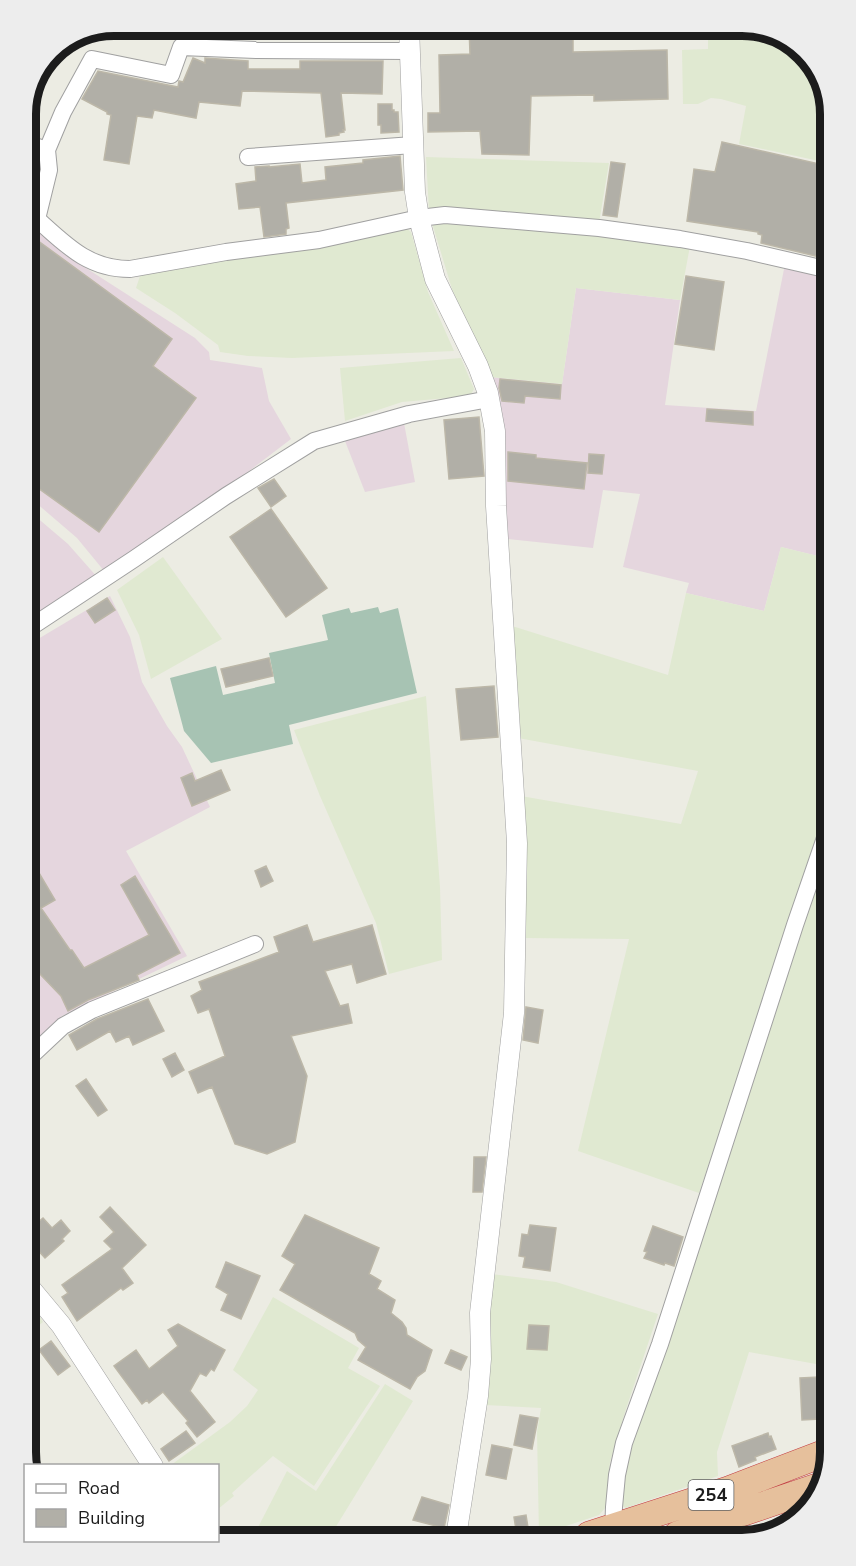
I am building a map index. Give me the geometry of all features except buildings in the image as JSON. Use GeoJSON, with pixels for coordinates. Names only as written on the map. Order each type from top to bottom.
{"type":"FeatureCollection","features":[{"type":"Feature","properties":{"kind":"highway","name":"254"},"geometry":{"type":"LineString","coordinates":[[614,1530],[820,1455]]}},
{"type":"Feature","properties":{"kind":"highway","name":"254"},"geometry":{"type":"LineString","coordinates":[[692,1530],[810,1489]]}},
{"type":"Feature","properties":{"kind":"street"},"geometry":{"type":"LineString","coordinates":[[409,36],[415,192],[419,218],[435,279],[478,366],[489,399],[495,430],[497,518],[517,843],[514,1013],[480,1313],[481,1359],[478,1396],[457,1530]]}},
{"type":"Feature","properties":{"kind":"street"},"geometry":{"type":"LineString","coordinates":[[410,51],[181,47],[171,75],[92,59],[63,112],[47,150],[49,170],[37,219],[79,255],[98,265],[114,269],[130,269],[225,252],[319,240],[419,218],[445,215],[598,228],[680,239],[820,268]]}},
{"type":"Feature","properties":{"kind":"street"},"geometry":{"type":"LineString","coordinates":[[248,158],[413,145]]}},
{"type":"Feature","properties":{"kind":"street"},"geometry":{"type":"LineString","coordinates":[[36,146],[47,150]]}},
{"type":"Feature","properties":{"kind":"street"},"geometry":{"type":"LineString","coordinates":[[36,624],[226,496],[314,441],[409,414],[489,399]]}},
{"type":"Feature","properties":{"kind":"street"},"geometry":{"type":"LineString","coordinates":[[606,1530],[624,1443],[664,1333],[820,852]]}},
{"type":"Feature","properties":{"kind":"street"},"geometry":{"type":"LineString","coordinates":[[36,1051],[63,1026],[92,1011],[255,944]]}},
{"type":"Feature","properties":{"kind":"street"},"geometry":{"type":"LineString","coordinates":[[36,1295],[61,1325],[152,1464]]}},
{"type":"Feature","properties":{"kind":"shaded area"},"geometry":{"type":"Polygon","coordinates":[[[36,227],[61,252],[195,338],[209,352],[210,360],[262,368],[269,401],[291,439],[244,475],[105,572],[77,538],[36,503],[36,227]]]}},
{"type":"Feature","properties":{"kind":"shaded area"},"geometry":{"type":"Polygon","coordinates":[[[785,264],[820,273],[820,557],[781,547],[764,611],[686,593],[689,583],[623,567],[640,494],[603,490],[593,548],[507,539],[490,377],[562,384],[576,288],[680,300],[665,405],[756,411],[785,264]]]}},
{"type":"Feature","properties":{"kind":"shaded area"},"geometry":{"type":"Polygon","coordinates":[[[404,423],[415,482],[365,492],[345,441],[404,423]]]}},
{"type":"Feature","properties":{"kind":"shaded area"},"geometry":{"type":"Polygon","coordinates":[[[36,517],[68,544],[98,578],[36,615],[36,517]]]}},
{"type":"Feature","properties":{"kind":"shaded area"},"geometry":{"type":"Polygon","coordinates":[[[110,596],[130,637],[142,682],[182,747],[210,807],[126,851],[187,956],[62,1016],[36,1040],[36,640],[110,596]]]}},
{"type":"Feature","properties":{"kind":"green space"},"geometry":{"type":"Polygon","coordinates":[[[708,36],[747,36],[767,40],[793,55],[809,75],[818,99],[820,161],[739,144],[746,106],[711,98],[698,104],[683,104],[682,50],[708,49],[708,36]]]}},
{"type":"Feature","properties":{"kind":"green space"},"geometry":{"type":"Polygon","coordinates":[[[426,157],[609,163],[599,223],[429,211],[426,157]]]}},
{"type":"Feature","properties":{"kind":"green space"},"geometry":{"type":"Polygon","coordinates":[[[432,223],[583,231],[690,246],[680,300],[576,288],[562,384],[490,377],[477,341],[452,289],[432,223]]]}},
{"type":"Feature","properties":{"kind":"green space"},"geometry":{"type":"Polygon","coordinates":[[[406,228],[411,232],[428,292],[454,351],[292,358],[220,352],[218,345],[136,288],[141,273],[406,228]]]}},
{"type":"Feature","properties":{"kind":"green space"},"geometry":{"type":"Polygon","coordinates":[[[461,358],[474,389],[470,396],[402,402],[345,421],[340,368],[461,358]]]}},
{"type":"Feature","properties":{"kind":"green space"},"geometry":{"type":"Polygon","coordinates":[[[781,547],[820,557],[820,829],[699,1193],[578,1151],[629,939],[523,938],[527,863],[521,796],[681,824],[698,771],[518,738],[509,625],[668,675],[686,593],[764,611],[781,547]]]}},
{"type":"Feature","properties":{"kind":"green space"},"geometry":{"type":"Polygon","coordinates":[[[163,557],[222,639],[151,679],[139,635],[117,590],[163,557]]]}},
{"type":"Feature","properties":{"kind":"green space"},"geometry":{"type":"Polygon","coordinates":[[[378,607],[380,613],[398,608],[417,693],[289,725],[293,744],[211,763],[184,731],[170,678],[216,666],[223,695],[275,683],[269,653],[328,640],[322,615],[349,608],[351,613],[378,607]]]}},
{"type":"Feature","properties":{"kind":"green space"},"geometry":{"type":"Polygon","coordinates":[[[426,696],[440,887],[442,960],[389,974],[376,923],[320,796],[294,730],[426,696]]]}},
{"type":"Feature","properties":{"kind":"green space"},"geometry":{"type":"Polygon","coordinates":[[[820,872],[820,1365],[749,1352],[717,1452],[718,1476],[626,1508],[619,1504],[630,1448],[820,872]]]}},
{"type":"Feature","properties":{"kind":"green space"},"geometry":{"type":"Polygon","coordinates":[[[491,1274],[556,1282],[658,1314],[610,1462],[606,1507],[599,1515],[554,1530],[539,1530],[537,1432],[541,1408],[485,1405],[491,1274]]]}},
{"type":"Feature","properties":{"kind":"green space"},"geometry":{"type":"Polygon","coordinates":[[[273,1297],[359,1348],[348,1368],[380,1386],[314,1486],[273,1456],[232,1493],[234,1496],[219,1508],[219,1464],[172,1464],[230,1422],[247,1406],[258,1390],[233,1370],[273,1297]]]}},
{"type":"Feature","properties":{"kind":"green space"},"geometry":{"type":"Polygon","coordinates":[[[36,1311],[43,1322],[36,1328],[36,1311]]]}},
{"type":"Feature","properties":{"kind":"green space"},"geometry":{"type":"Polygon","coordinates":[[[385,1384],[413,1401],[334,1530],[257,1530],[287,1471],[316,1491],[385,1384]]]}}]}
